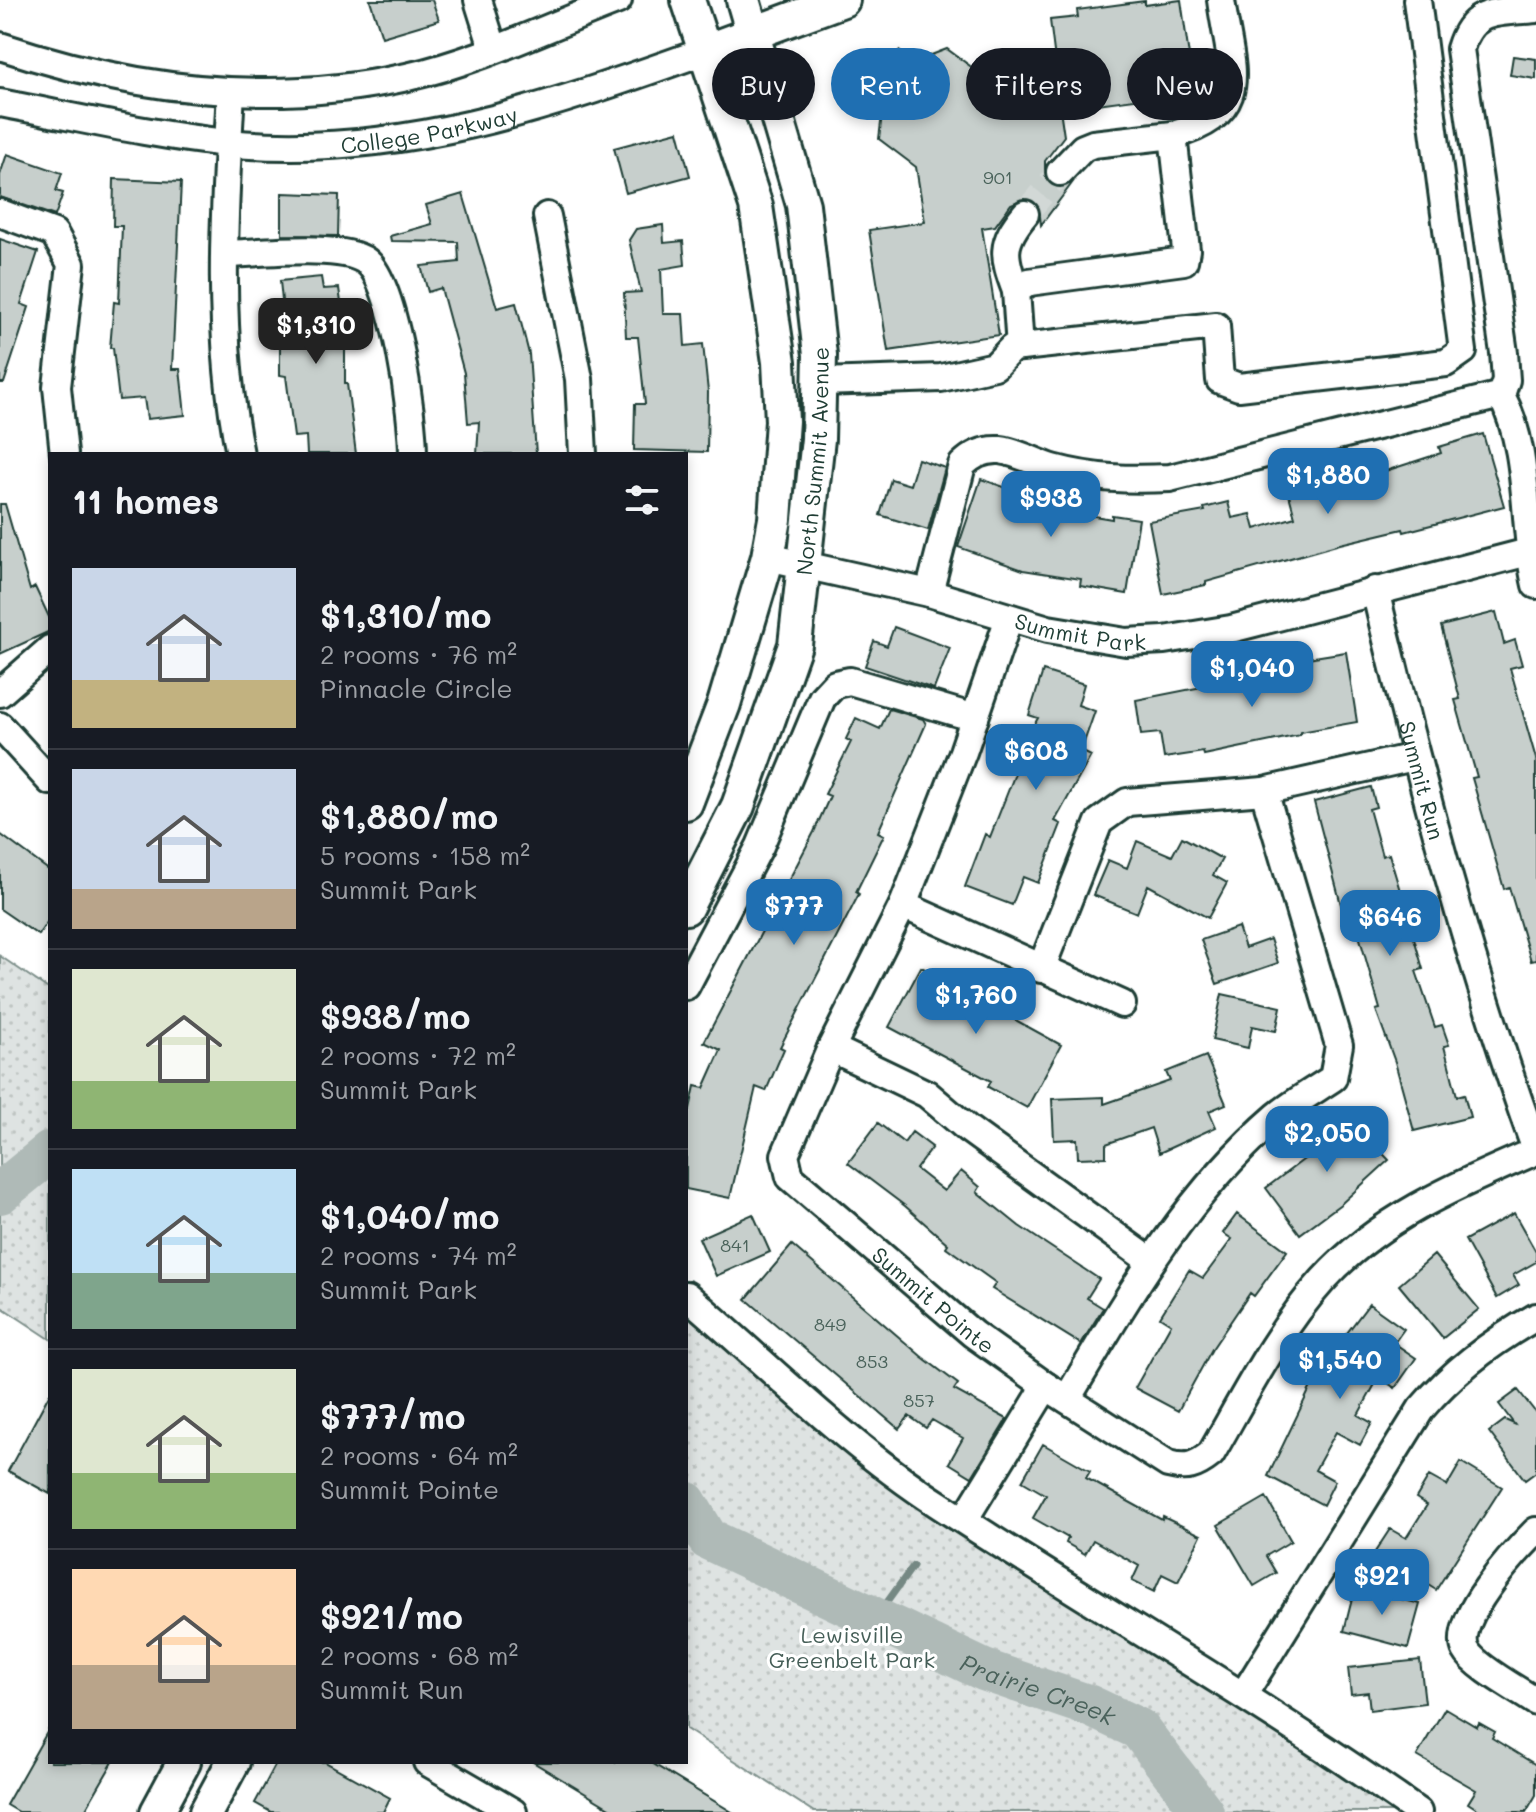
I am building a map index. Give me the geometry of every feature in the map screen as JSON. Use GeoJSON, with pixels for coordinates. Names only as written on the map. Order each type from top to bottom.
{"type":"FeatureCollection","features":[{"type":"Feature","properties":{"kind":"main road","name":"North Summit Avenue"},"geometry":{"type":"LineString","coordinates":[[688,0],[756,206],[779,362],[782,421],[775,519],[768,557],[724,704],[688,798]]}},
{"type":"Feature","properties":{"kind":"main road","name":"North Summit Avenue"},"geometry":{"type":"LineString","coordinates":[[688,904],[738,806],[795,645],[806,565],[821,382],[803,205],[743,0]]}},
{"type":"Feature","properties":{"kind":"main road","name":"College Parkway"},"geometry":{"type":"LineString","coordinates":[[705,51],[843,0]]}},
{"type":"Feature","properties":{"kind":"main road"},"geometry":{"type":"LineString","coordinates":[[157,1812],[183,1764]]}},
{"type":"Feature","properties":{"kind":"main road"},"geometry":{"type":"LineString","coordinates":[[206,1812],[232,1764]]}},
{"type":"Feature","properties":{"kind":"street"},"geometry":{"type":"LineString","coordinates":[[478,0],[493,48]]}},
{"type":"Feature","properties":{"kind":"street"},"geometry":{"type":"LineString","coordinates":[[0,46],[96,75],[231,92],[293,94],[409,77],[618,0]]}},
{"type":"Feature","properties":{"kind":"street"},"geometry":{"type":"LineString","coordinates":[[1060,172],[1083,148],[1093,144],[1173,135],[1202,127],[1227,107],[1233,87],[1221,0]]}},
{"type":"Feature","properties":{"kind":"street"},"geometry":{"type":"LineString","coordinates":[[821,382],[941,378],[995,366],[1012,348],[1216,326],[1220,380],[1239,387],[1446,363],[1463,351],[1417,0]]}},
{"type":"Feature","properties":{"kind":"street"},"geometry":{"type":"LineString","coordinates":[[1536,9],[1487,14],[1466,30],[1460,49],[1504,353],[1506,380],[1501,395],[1511,414],[1516,437],[1536,585]]}},
{"type":"Feature","properties":{"kind":"street","name":"College Parkway"},"geometry":{"type":"LineString","coordinates":[[0,103],[228,143],[342,144],[465,128],[554,105],[705,51]]}},
{"type":"Feature","properties":{"kind":"street"},"geometry":{"type":"LineString","coordinates":[[231,92],[227,380],[240,452]]}},
{"type":"Feature","properties":{"kind":"street"},"geometry":{"type":"LineString","coordinates":[[1016,291],[1029,282],[1184,261],[1186,250],[1173,135]]}},
{"type":"Feature","properties":{"kind":"street"},"geometry":{"type":"LineString","coordinates":[[0,213],[54,233],[71,264],[57,387],[64,452]]}},
{"type":"Feature","properties":{"kind":"street"},"geometry":{"type":"LineString","coordinates":[[1020,347],[1016,291],[1005,260],[1005,247],[1025,214]]}},
{"type":"Feature","properties":{"kind":"street"},"geometry":{"type":"LineString","coordinates":[[547,216],[579,379],[583,452]]}},
{"type":"Feature","properties":{"kind":"street"},"geometry":{"type":"LineString","coordinates":[[227,254],[341,253],[365,261],[377,275],[390,309],[413,425],[413,452]]}},
{"type":"Feature","properties":{"kind":"street"},"geometry":{"type":"LineString","coordinates":[[929,593],[962,465],[971,456],[986,450],[1003,450],[1085,476],[1119,480],[1170,478],[1501,395]]}},
{"type":"Feature","properties":{"kind":"street","name":"Summit Park"},"geometry":{"type":"LineString","coordinates":[[768,557],[929,593],[1009,618],[1089,638],[1164,640],[1231,629],[1532,551]]}},
{"type":"Feature","properties":{"kind":"street","name":"Summit Run"},"geometry":{"type":"LineString","coordinates":[[1375,590],[1414,757],[1486,1011],[1536,1151]]}},
{"type":"Feature","properties":{"kind":"street","name":"Summit Pointe"},"geometry":{"type":"LineString","coordinates":[[1009,618],[975,718],[903,905],[831,1048],[785,1155],[790,1177],[973,1334],[1056,1393],[1168,1464],[1183,1468],[1199,1464],[1211,1454],[1289,1325],[1324,1279],[1347,1257],[1426,1202],[1536,1151]]}},
{"type":"Feature","properties":{"kind":"street"},"geometry":{"type":"LineString","coordinates":[[0,693],[48,651]]}},
{"type":"Feature","properties":{"kind":"street"},"geometry":{"type":"LineString","coordinates":[[688,982],[760,846],[822,698],[835,684],[850,681],[975,718]]}},
{"type":"Feature","properties":{"kind":"street"},"geometry":{"type":"LineString","coordinates":[[0,726],[48,779]]}},
{"type":"Feature","properties":{"kind":"street"},"geometry":{"type":"LineString","coordinates":[[1041,969],[1099,822],[1127,802],[1264,791],[1414,757]]}},
{"type":"Feature","properties":{"kind":"street"},"geometry":{"type":"LineString","coordinates":[[964,1520],[1149,1260],[1210,1184],[1278,1115],[1333,1078],[1339,1045],[1264,791]]}},
{"type":"Feature","properties":{"kind":"street"},"geometry":{"type":"LineString","coordinates":[[903,905],[1122,1004]]}},
{"type":"Feature","properties":{"kind":"street"},"geometry":{"type":"LineString","coordinates":[[831,1048],[927,1094],[968,1129],[1149,1260]]}},
{"type":"Feature","properties":{"kind":"street"},"geometry":{"type":"LineString","coordinates":[[688,1297],[870,1455],[964,1520],[1244,1694],[1418,1812]]}},
{"type":"Feature","properties":{"kind":"street"},"geometry":{"type":"LineString","coordinates":[[1244,1694],[1421,1409],[1457,1370],[1497,1338],[1536,1317]]}},
{"type":"Feature","properties":{"kind":"street"},"geometry":{"type":"LineString","coordinates":[[1536,1531],[1516,1552],[1466,1621],[1463,1635],[1465,1649],[1475,1660],[1536,1702]]}},
{"type":"Feature","properties":{"kind":"street"},"geometry":{"type":"LineString","coordinates":[[430,1764],[513,1812]]}},
{"type":"Feature","properties":{"kind":"green space"},"geometry":{"type":"Polygon","coordinates":[[[0,956],[48,989],[48,1338],[0,1306],[0,956]]]}},
{"type":"Feature","properties":{"kind":"green space","name":"Lewisville Greenbelt Park"},"geometry":{"type":"Polygon","coordinates":[[[688,1308],[760,1372],[1398,1812],[814,1812],[688,1730],[688,1308]]]}},
{"type":"Feature","properties":{"kind":"building"},"geometry":{"type":"Polygon","coordinates":[[[370,0],[432,0],[439,20],[382,37],[370,0]]]}},
{"type":"Feature","properties":{"kind":"building"},"geometry":{"type":"Polygon","coordinates":[[[1181,0],[1188,48],[1127,48],[1127,100],[1111,102],[1111,48],[1054,48],[1050,20],[1078,17],[1077,10],[1145,1],[1145,5],[1181,0]]]}},
{"type":"Feature","properties":{"kind":"building"},"geometry":{"type":"Polygon","coordinates":[[[950,51],[966,63],[966,120],[1062,120],[1064,136],[1045,161],[1045,176],[1057,188],[1073,182],[1041,225],[1039,207],[1026,198],[1011,204],[995,226],[982,228],[999,335],[888,351],[869,230],[925,222],[916,167],[879,139],[881,120],[950,120],[950,51]]]}},
{"type":"Feature","properties":{"kind":"building"},"geometry":{"type":"Polygon","coordinates":[[[1513,56],[1536,59],[1536,79],[1510,75],[1513,56]]]}},
{"type":"Feature","properties":{"kind":"building"},"geometry":{"type":"Polygon","coordinates":[[[678,131],[690,176],[626,193],[614,148],[678,131]]]}},
{"type":"Feature","properties":{"kind":"building"},"geometry":{"type":"Polygon","coordinates":[[[7,154],[62,173],[56,191],[63,193],[55,216],[0,197],[0,175],[7,154]]]}},
{"type":"Feature","properties":{"kind":"building"},"geometry":{"type":"Polygon","coordinates":[[[114,179],[181,182],[172,369],[180,369],[185,415],[147,419],[144,398],[119,400],[113,348],[110,348],[114,302],[119,303],[122,226],[113,226],[114,179]]]}},
{"type":"Feature","properties":{"kind":"building"},"geometry":{"type":"Polygon","coordinates":[[[282,193],[339,195],[338,236],[282,235],[282,193]]]}},
{"type":"Feature","properties":{"kind":"building"},"geometry":{"type":"Polygon","coordinates":[[[463,194],[497,308],[516,303],[529,354],[536,452],[477,452],[479,422],[468,423],[464,373],[441,288],[428,292],[421,266],[459,262],[458,242],[391,241],[390,236],[432,224],[426,205],[463,194]]]}},
{"type":"Feature","properties":{"kind":"building"},"geometry":{"type":"Polygon","coordinates":[[[663,225],[664,243],[683,241],[685,265],[661,269],[663,314],[683,314],[685,346],[703,344],[708,392],[707,452],[634,450],[635,404],[645,404],[638,337],[626,337],[624,293],[641,292],[629,240],[636,229],[663,225]]]}},
{"type":"Feature","properties":{"kind":"building"},"geometry":{"type":"Polygon","coordinates":[[[0,239],[38,252],[21,304],[29,307],[4,383],[0,383],[0,239]]]}},
{"type":"Feature","properties":{"kind":"building"},"geometry":{"type":"Polygon","coordinates":[[[321,277],[323,289],[339,288],[345,331],[345,384],[356,452],[307,452],[306,436],[294,437],[286,376],[280,375],[280,330],[285,330],[280,281],[321,277]]]}},
{"type":"Feature","properties":{"kind":"building"},"geometry":{"type":"Polygon","coordinates":[[[1483,434],[1504,506],[1404,532],[1403,529],[1340,544],[1206,582],[1206,585],[1163,594],[1149,521],[1205,511],[1204,508],[1228,502],[1232,518],[1251,514],[1255,529],[1295,517],[1288,491],[1343,476],[1341,471],[1366,464],[1370,476],[1441,453],[1439,447],[1483,434]]]}},
{"type":"Feature","properties":{"kind":"building"},"geometry":{"type":"Polygon","coordinates":[[[918,459],[945,468],[928,530],[880,515],[891,479],[910,485],[918,459]]]}},
{"type":"Feature","properties":{"kind":"building"},"geometry":{"type":"Polygon","coordinates":[[[981,479],[1027,495],[1024,504],[1112,519],[1112,515],[1139,519],[1127,594],[1080,586],[1081,579],[1023,570],[958,547],[981,479]]]}},
{"type":"Feature","properties":{"kind":"building"},"geometry":{"type":"Polygon","coordinates":[[[0,504],[5,504],[30,590],[35,587],[48,615],[48,632],[0,654],[0,504]]]}},
{"type":"Feature","properties":{"kind":"building"},"geometry":{"type":"Polygon","coordinates":[[[1496,612],[1504,644],[1515,640],[1522,665],[1510,668],[1536,759],[1536,960],[1531,961],[1509,887],[1504,889],[1472,778],[1477,777],[1455,700],[1460,699],[1441,626],[1496,612]]]}},
{"type":"Feature","properties":{"kind":"building"},"geometry":{"type":"Polygon","coordinates":[[[894,627],[950,648],[934,689],[865,666],[874,641],[887,646],[894,627]]]}},
{"type":"Feature","properties":{"kind":"building"},"geometry":{"type":"Polygon","coordinates":[[[1346,652],[1357,722],[1204,755],[1203,752],[1164,758],[1160,733],[1141,735],[1136,700],[1303,667],[1301,659],[1346,652]]]}},
{"type":"Feature","properties":{"kind":"building"},"geometry":{"type":"Polygon","coordinates":[[[1043,671],[1084,684],[1078,705],[1095,711],[1081,751],[1091,756],[1055,821],[1061,824],[1038,883],[1023,877],[1012,905],[965,887],[985,834],[990,837],[1018,766],[1012,763],[1038,718],[1029,715],[1043,671]]]}},
{"type":"Feature","properties":{"kind":"building"},"geometry":{"type":"Polygon","coordinates":[[[889,709],[923,719],[926,724],[878,832],[884,835],[856,892],[859,894],[780,1047],[784,1049],[766,1091],[756,1087],[730,1198],[688,1189],[688,1108],[695,1086],[704,1088],[721,1050],[704,1042],[814,832],[830,796],[825,794],[851,742],[846,739],[856,718],[880,729],[889,709]]]}},
{"type":"Feature","properties":{"kind":"building"},"geometry":{"type":"Polygon","coordinates":[[[1371,787],[1376,807],[1369,809],[1382,856],[1389,854],[1423,969],[1416,971],[1435,1027],[1442,1025],[1449,1045],[1444,1046],[1457,1096],[1464,1094],[1470,1117],[1414,1131],[1395,1062],[1376,1010],[1380,1009],[1353,914],[1344,916],[1314,802],[1371,787]]]}},
{"type":"Feature","properties":{"kind":"building"},"geometry":{"type":"Polygon","coordinates":[[[0,834],[48,870],[48,921],[38,935],[0,909],[0,834]]]}},
{"type":"Feature","properties":{"kind":"building"},"geometry":{"type":"Polygon","coordinates":[[[1182,837],[1222,859],[1213,875],[1227,883],[1208,918],[1148,885],[1137,913],[1093,895],[1108,860],[1127,868],[1137,841],[1172,856],[1182,837]]]}},
{"type":"Feature","properties":{"kind":"building"},"geometry":{"type":"Polygon","coordinates":[[[1238,927],[1245,948],[1270,939],[1278,963],[1217,984],[1201,940],[1238,927]]]}},
{"type":"Feature","properties":{"kind":"building"},"geometry":{"type":"Polygon","coordinates":[[[921,967],[1012,1012],[1010,1017],[1061,1045],[1027,1108],[988,1087],[991,1081],[889,1027],[921,967]]]}},
{"type":"Feature","properties":{"kind":"building"},"geometry":{"type":"Polygon","coordinates":[[[1222,994],[1281,1007],[1276,1031],[1252,1026],[1248,1048],[1212,1040],[1222,994]]]}},
{"type":"Feature","properties":{"kind":"building"},"geometry":{"type":"Polygon","coordinates":[[[1206,1056],[1226,1104],[1209,1111],[1216,1127],[1159,1153],[1151,1128],[1106,1144],[1106,1157],[1078,1158],[1077,1139],[1054,1140],[1052,1099],[1104,1097],[1104,1104],[1170,1081],[1166,1072],[1206,1056]]]}},
{"type":"Feature","properties":{"kind":"building"},"geometry":{"type":"Polygon","coordinates":[[[1344,1113],[1389,1160],[1342,1203],[1300,1234],[1266,1188],[1311,1154],[1305,1148],[1344,1113]]]}},
{"type":"Feature","properties":{"kind":"building"},"geometry":{"type":"Polygon","coordinates":[[[878,1123],[904,1143],[912,1132],[932,1147],[916,1169],[944,1191],[961,1171],[980,1187],[977,1192],[1019,1226],[1099,1279],[1087,1298],[1103,1308],[1081,1344],[992,1289],[996,1283],[946,1247],[948,1244],[905,1206],[848,1163],[878,1123]]]}},
{"type":"Feature","properties":{"kind":"building"},"geometry":{"type":"Polygon","coordinates":[[[1514,1213],[1536,1252],[1536,1262],[1513,1275],[1519,1285],[1497,1298],[1465,1240],[1514,1213]]]}},
{"type":"Feature","properties":{"kind":"building"},"geometry":{"type":"Polygon","coordinates":[[[753,1214],[770,1252],[716,1276],[699,1238],[753,1214]]]}},
{"type":"Feature","properties":{"kind":"building"},"geometry":{"type":"Polygon","coordinates":[[[1237,1214],[1287,1251],[1254,1296],[1250,1293],[1212,1349],[1178,1411],[1135,1388],[1171,1324],[1160,1317],[1189,1270],[1203,1278],[1232,1239],[1223,1233],[1237,1214]]]}},
{"type":"Feature","properties":{"kind":"building"},"geometry":{"type":"Polygon","coordinates":[[[792,1245],[958,1384],[954,1390],[1007,1419],[972,1477],[949,1463],[963,1438],[932,1420],[926,1428],[909,1416],[899,1429],[746,1299],[792,1245]]]}},
{"type":"Feature","properties":{"kind":"building"},"geometry":{"type":"Polygon","coordinates":[[[1434,1255],[1479,1309],[1443,1338],[1399,1285],[1434,1255]]]}},
{"type":"Feature","properties":{"kind":"building"},"geometry":{"type":"Polygon","coordinates":[[[1369,1304],[1404,1329],[1394,1343],[1416,1358],[1395,1388],[1379,1377],[1358,1415],[1372,1423],[1360,1445],[1336,1432],[1315,1470],[1335,1481],[1323,1505],[1268,1476],[1319,1370],[1369,1304]]]}},
{"type":"Feature","properties":{"kind":"building"},"geometry":{"type":"Polygon","coordinates":[[[1518,1390],[1536,1413],[1536,1472],[1525,1480],[1489,1432],[1505,1420],[1514,1424],[1499,1404],[1518,1390]]]}},
{"type":"Feature","properties":{"kind":"building"},"geometry":{"type":"Polygon","coordinates":[[[48,1397],[48,1493],[8,1471],[48,1397]]]}},
{"type":"Feature","properties":{"kind":"building"},"geometry":{"type":"Polygon","coordinates":[[[1043,1444],[1090,1471],[1086,1478],[1162,1520],[1163,1517],[1201,1535],[1178,1582],[1162,1574],[1154,1592],[1132,1581],[1139,1566],[1093,1540],[1085,1554],[1066,1543],[1068,1538],[1033,1518],[1046,1495],[1022,1481],[1043,1444]]]}},
{"type":"Feature","properties":{"kind":"building"},"geometry":{"type":"Polygon","coordinates":[[[1461,1462],[1502,1487],[1436,1590],[1375,1552],[1390,1529],[1406,1538],[1427,1505],[1416,1498],[1429,1476],[1447,1486],[1461,1462]]]}},
{"type":"Feature","properties":{"kind":"building"},"geometry":{"type":"Polygon","coordinates":[[[1266,1497],[1291,1541],[1266,1556],[1276,1573],[1254,1586],[1218,1525],[1266,1497]]]}},
{"type":"Feature","properties":{"kind":"building"},"geometry":{"type":"Polygon","coordinates":[[[1355,1587],[1420,1604],[1408,1648],[1344,1631],[1355,1587]]]}},
{"type":"Feature","properties":{"kind":"building"},"geometry":{"type":"Polygon","coordinates":[[[1420,1660],[1425,1703],[1370,1710],[1368,1692],[1351,1694],[1348,1668],[1420,1660]]]}},
{"type":"Feature","properties":{"kind":"building"},"geometry":{"type":"Polygon","coordinates":[[[1445,1708],[1477,1727],[1479,1723],[1495,1732],[1492,1738],[1536,1765],[1536,1795],[1526,1812],[1482,1812],[1468,1803],[1476,1790],[1417,1756],[1445,1708]]]}},
{"type":"Feature","properties":{"kind":"building"},"geometry":{"type":"Polygon","coordinates":[[[48,1731],[48,1764],[112,1764],[84,1812],[18,1812],[6,1805],[48,1731]]]}},
{"type":"Feature","properties":{"kind":"building"},"geometry":{"type":"Polygon","coordinates":[[[276,1764],[329,1764],[390,1798],[383,1812],[271,1812],[255,1803],[276,1764]]]}},
{"type":"Feature","properties":{"kind":"building"},"geometry":{"type":"Polygon","coordinates":[[[536,1764],[653,1764],[732,1812],[616,1812],[536,1764]]]}},
{"type":"Feature","properties":{"kind":"waterway","name":"Prairie Creek"},"geometry":{"type":"LineString","coordinates":[[0,1193],[48,1154]]}},
{"type":"Feature","properties":{"kind":"waterway","name":"Prairie Creek"},"geometry":{"type":"LineString","coordinates":[[688,1505],[708,1539],[984,1670],[1090,1706],[1139,1729],[1203,1812]]}},
{"type":"Feature","properties":{"kind":"waterway"},"geometry":{"type":"LineString","coordinates":[[875,1619],[913,1566]]}},
{"type":"Feature","properties":{"kind":"tunnel"},"geometry":{"type":"LineString","coordinates":[[1025,214],[1060,172]]}}]}
